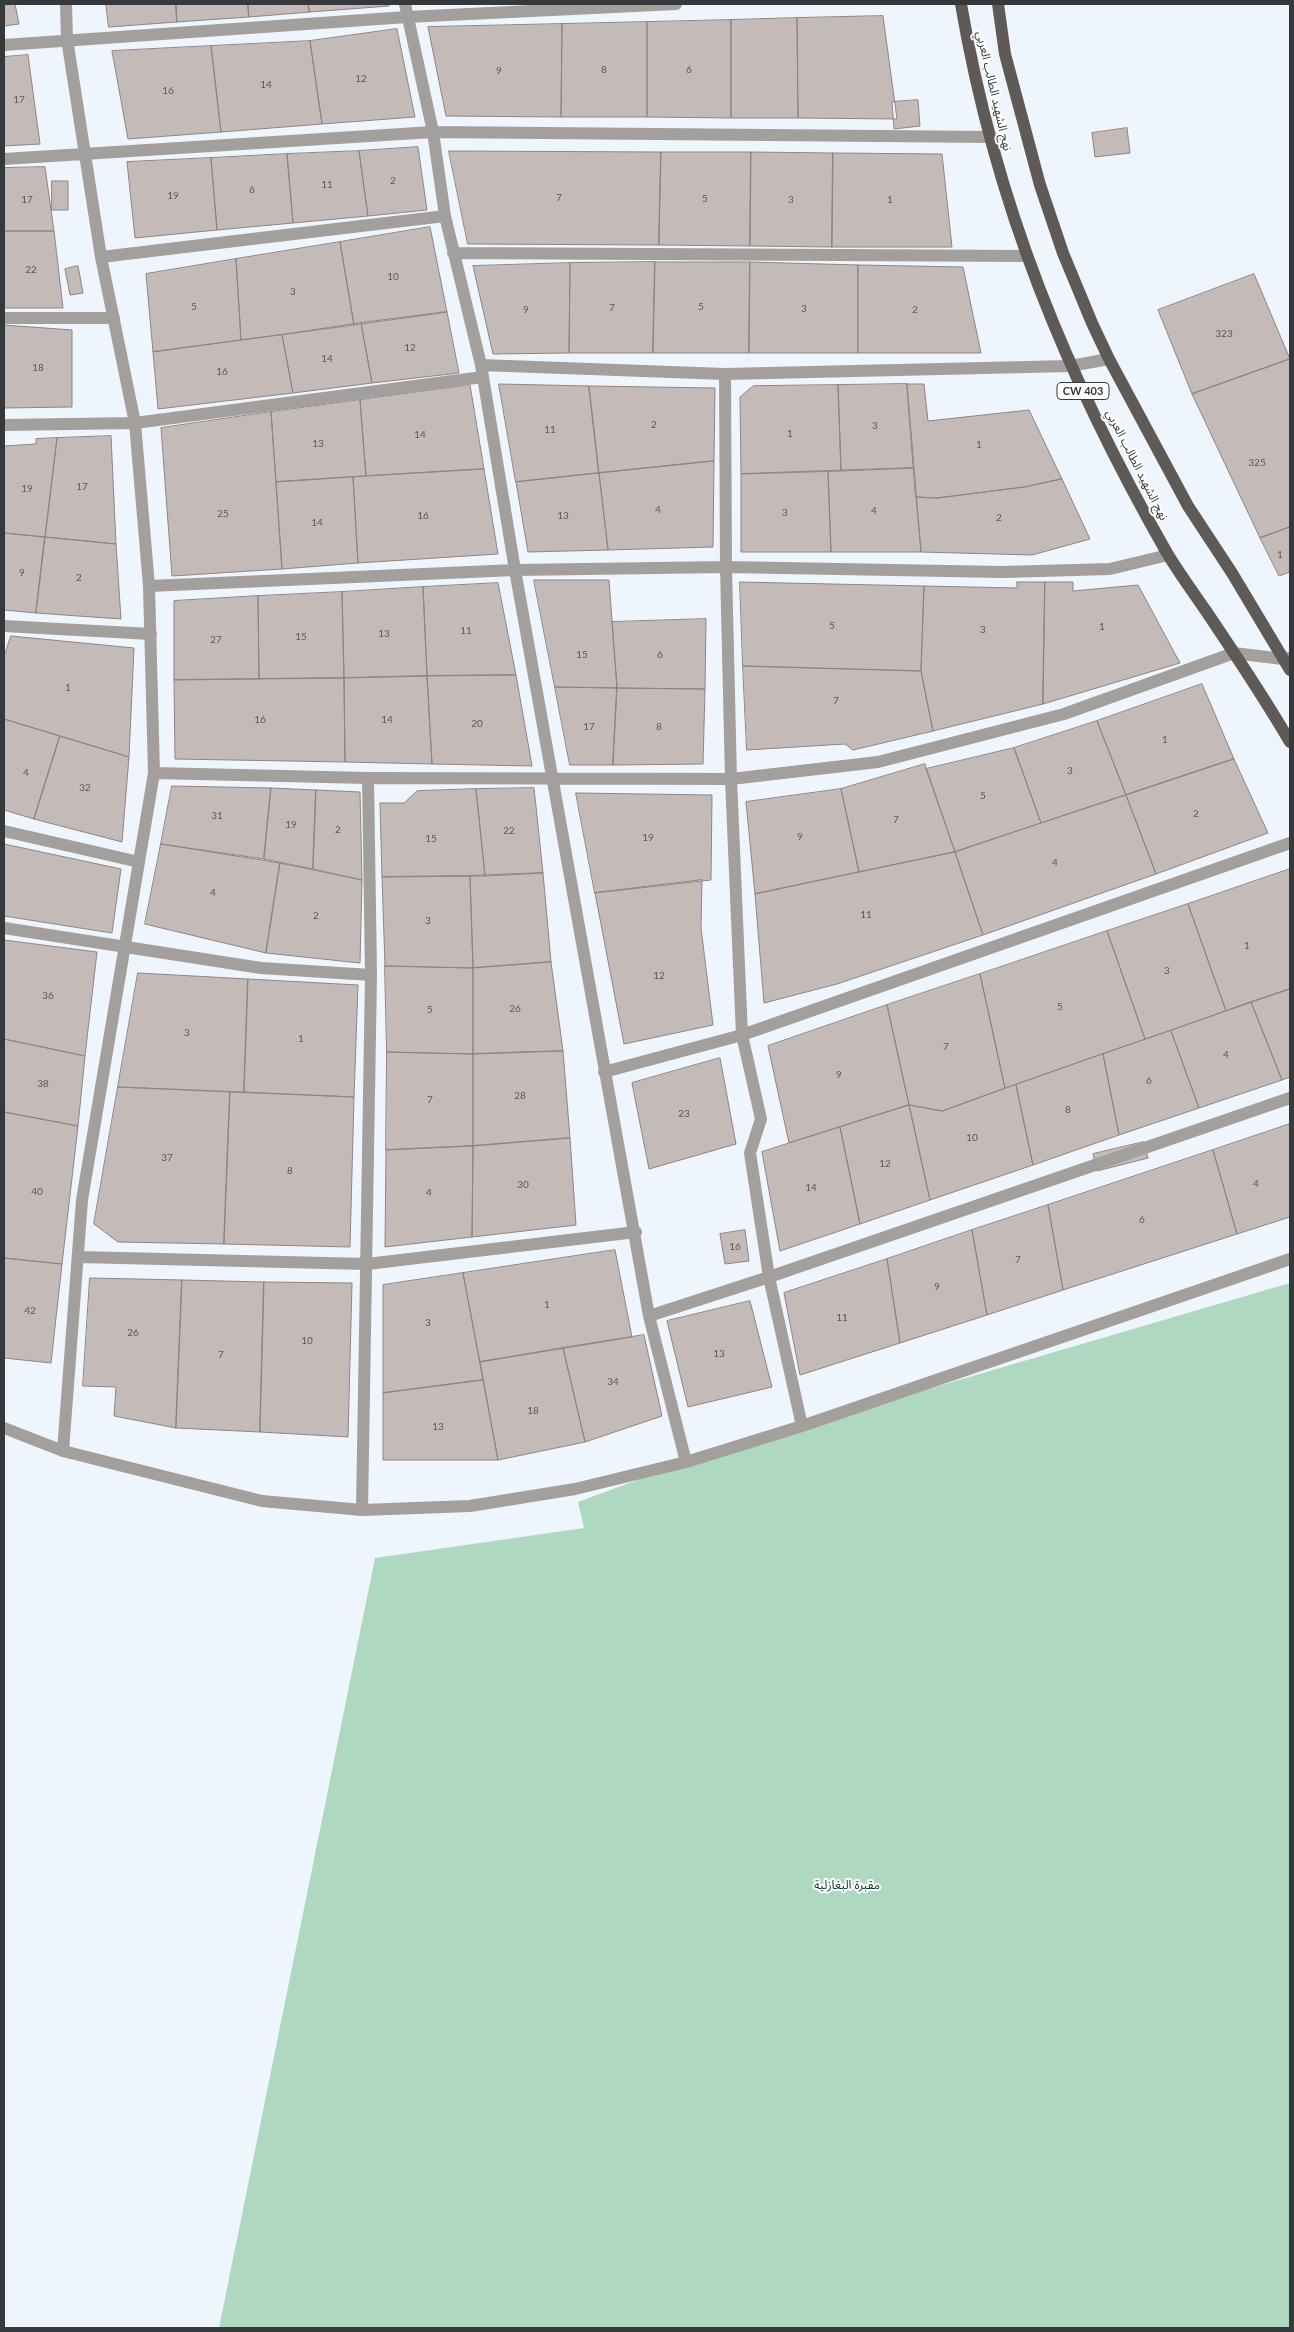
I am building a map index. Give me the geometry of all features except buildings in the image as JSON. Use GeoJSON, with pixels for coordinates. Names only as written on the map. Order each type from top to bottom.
{"type":"FeatureCollection","features":[{"type":"Feature","properties":{"kind":"main road","name":"نهج الشهيد الطالب العربي"},"geometry":{"type":"LineString","coordinates":[[962,4],[970,54],[1005,193],[1026,256],[1070,366],[1168,555],[1234,653],[1290,742]]}},
{"type":"Feature","properties":{"kind":"main road","name":"نهج الشهيد الطالب العربي"},"geometry":{"type":"LineString","coordinates":[[998,4],[1006,54],[1040,185],[1063,253],[1109,359],[1188,506],[1286,659],[1290,670]]}},
{"type":"Feature","properties":{"kind":"street"},"geometry":{"type":"LineString","coordinates":[[63,1451],[82,1200],[154,773],[149,586],[135,423],[102,256],[85,156],[67,39],[66,4]]}},
{"type":"Feature","properties":{"kind":"street"},"geometry":{"type":"LineString","coordinates":[[405,4],[433,132],[445,216],[482,371],[515,570],[554,778],[604,1072],[636,1232],[649,1316],[686,1462]]}},
{"type":"Feature","properties":{"kind":"street"},"geometry":{"type":"LineString","coordinates":[[4,44],[407,17],[676,4]]}},
{"type":"Feature","properties":{"kind":"street"},"geometry":{"type":"LineString","coordinates":[[4,159],[85,156],[433,132],[990,137]]}},
{"type":"Feature","properties":{"kind":"street"},"geometry":{"type":"LineString","coordinates":[[102,256],[445,216]]}},
{"type":"Feature","properties":{"kind":"street"},"geometry":{"type":"LineString","coordinates":[[453,252],[1026,256]]}},
{"type":"Feature","properties":{"kind":"street"},"geometry":{"type":"LineString","coordinates":[[4,318],[114,318]]}},
{"type":"Feature","properties":{"kind":"street"},"geometry":{"type":"LineString","coordinates":[[4,425],[135,423],[482,371],[725,374],[1070,366],[1109,359]]}},
{"type":"Feature","properties":{"kind":"street"},"geometry":{"type":"LineString","coordinates":[[725,374],[726,567],[731,780],[742,1035],[762,1119],[750,1153],[769,1277],[802,1426]]}},
{"type":"Feature","properties":{"kind":"street"},"geometry":{"type":"LineString","coordinates":[[149,586],[515,570],[726,567],[1032,572],[1110,569],[1168,555]]}},
{"type":"Feature","properties":{"kind":"street"},"geometry":{"type":"LineString","coordinates":[[4,626],[151,634]]}},
{"type":"Feature","properties":{"kind":"street"},"geometry":{"type":"LineString","coordinates":[[154,773],[368,778],[731,780],[878,762],[1064,714],[1234,653],[1286,659]]}},
{"type":"Feature","properties":{"kind":"street"},"geometry":{"type":"LineString","coordinates":[[362,1510],[371,975],[368,778]]}},
{"type":"Feature","properties":{"kind":"street"},"geometry":{"type":"LineString","coordinates":[[4,831],[139,862]]}},
{"type":"Feature","properties":{"kind":"street"},"geometry":{"type":"LineString","coordinates":[[604,1072],[742,1035],[1290,843]]}},
{"type":"Feature","properties":{"kind":"street"},"geometry":{"type":"LineString","coordinates":[[4,928],[124,945],[261,968],[371,975]]}},
{"type":"Feature","properties":{"kind":"street"},"geometry":{"type":"LineString","coordinates":[[649,1316],[769,1277],[1290,1098]]}},
{"type":"Feature","properties":{"kind":"street"},"geometry":{"type":"LineString","coordinates":[[79,1257],[367,1264],[636,1232]]}},
{"type":"Feature","properties":{"kind":"street"},"geometry":{"type":"LineString","coordinates":[[4,1428],[63,1451],[262,1502],[362,1510],[470,1506],[575,1489],[686,1462],[802,1426],[1290,1259]]}},
{"type":"Feature","properties":{"kind":"green space","name":"مقبرة البغازلية"},"geometry":{"type":"Polygon","coordinates":[[[1290,1283],[1290,2328],[219,2328],[375,1558],[584,1528],[578,1502],[686,1462],[802,1426],[1290,1283]]]}}]}
